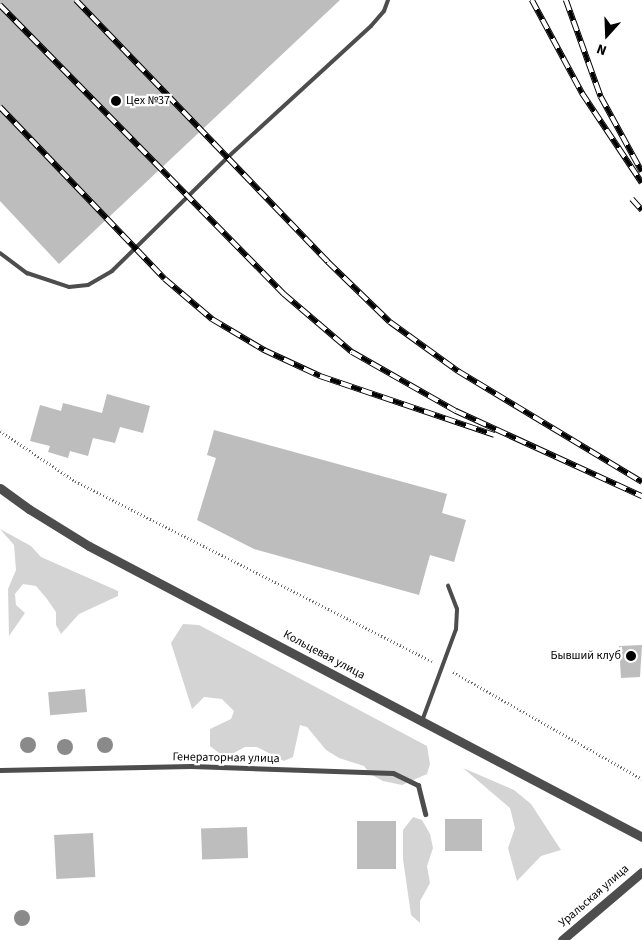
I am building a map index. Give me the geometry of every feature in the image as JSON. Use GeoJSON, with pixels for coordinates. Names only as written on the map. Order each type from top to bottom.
{"type":"FeatureCollection","features":[{"type":"Feature","properties":{"kind":"street","name":"Кольцевая улица"},"geometry":{"type":"LineString","coordinates":[[0,488],[28,509],[90,546],[642,837]]}},
{"type":"Feature","properties":{"kind":"street","name":"Генераторная улица"},"geometry":{"type":"LineString","coordinates":[[0,770],[191,766],[393,773],[418,785],[425,814]]}},
{"type":"Feature","properties":{"kind":"street","name":"Уральская улица"},"geometry":{"type":"LineString","coordinates":[[562,940],[642,872]]}},
{"type":"Feature","properties":{"kind":"lane"},"geometry":{"type":"LineString","coordinates":[[0,254],[27,272],[68,287],[88,285],[112,271],[228,158],[371,26],[384,11],[388,0]]}},
{"type":"Feature","properties":{"kind":"lane"},"geometry":{"type":"LineString","coordinates":[[422,721],[456,629],[457,609],[448,586]]}},
{"type":"Feature","properties":{"kind":"path"},"geometry":{"type":"LineString","coordinates":[[0,431],[75,481],[443,666],[642,779]]}},
{"type":"Feature","properties":{"kind":"shaded area"},"geometry":{"type":"Polygon","coordinates":[[[0,529],[31,546],[41,557],[118,591],[118,596],[79,614],[61,634],[56,625],[56,612],[47,599],[36,586],[23,584],[15,594],[16,605],[25,613],[9,636],[8,589],[16,570],[14,545],[0,529]]]}},
{"type":"Feature","properties":{"kind":"shaded area"},"geometry":{"type":"Polygon","coordinates":[[[183,624],[199,625],[427,746],[430,764],[427,774],[402,785],[383,781],[370,774],[364,766],[339,758],[326,750],[307,727],[300,725],[293,757],[284,761],[257,747],[245,747],[228,756],[219,753],[210,746],[210,729],[231,719],[234,711],[222,699],[204,697],[192,709],[171,643],[183,624]]]}},
{"type":"Feature","properties":{"kind":"shaded area"},"geometry":{"type":"Polygon","coordinates":[[[463,768],[514,790],[531,804],[561,850],[541,856],[517,881],[508,848],[515,828],[510,808],[463,768]]]}},
{"type":"Feature","properties":{"kind":"shaded area"},"geometry":{"type":"Polygon","coordinates":[[[413,817],[422,820],[430,834],[433,848],[427,866],[430,883],[420,901],[420,923],[411,915],[403,859],[403,830],[413,817]]]}},
{"type":"Feature","properties":{"kind":"building","name":"Цех №37"},"geometry":{"type":"Polygon","coordinates":[[[0,0],[340,0],[59,264],[0,201],[0,0]]]}},
{"type":"Feature","properties":{"kind":"building"},"geometry":{"type":"Polygon","coordinates":[[[107,394],[150,406],[143,433],[120,427],[115,443],[93,438],[88,456],[70,451],[68,458],[48,452],[50,446],[30,441],[40,405],[61,411],[63,403],[102,413],[107,394]]]}},
{"type":"Feature","properties":{"kind":"building"},"geometry":{"type":"Polygon","coordinates":[[[214,430],[447,494],[442,513],[466,520],[454,562],[430,555],[419,595],[254,549],[197,520],[216,458],[207,455],[214,430]]]}},
{"type":"Feature","properties":{"kind":"building","name":"Бывший клуб"},"geometry":{"type":"Polygon","coordinates":[[[642,645],[640,677],[621,678],[619,646],[642,645]]]}},
{"type":"Feature","properties":{"kind":"building"},"geometry":{"type":"Polygon","coordinates":[[[85,689],[87,712],[50,715],[48,692],[85,689]]]}},
{"type":"Feature","properties":{"kind":"building"},"geometry":{"type":"Polygon","coordinates":[[[445,819],[482,819],[482,851],[445,851],[445,819]]]}},
{"type":"Feature","properties":{"kind":"building"},"geometry":{"type":"Polygon","coordinates":[[[357,821],[396,821],[396,869],[357,869],[357,821]]]}},
{"type":"Feature","properties":{"kind":"building"},"geometry":{"type":"Polygon","coordinates":[[[247,827],[248,858],[202,860],[201,829],[247,827]]]}},
{"type":"Feature","properties":{"kind":"building"},"geometry":{"type":"Polygon","coordinates":[[[93,833],[95,877],[56,879],[54,835],[93,833]]]}},
{"type":"Feature","properties":{"kind":"railway"},"geometry":{"type":"LineString","coordinates":[[76,0],[328,262],[390,322],[458,371],[642,482]]}},
{"type":"Feature","properties":{"kind":"railway"},"geometry":{"type":"LineString","coordinates":[[532,0],[582,93],[642,183]]}},
{"type":"Feature","properties":{"kind":"railway"},"geometry":{"type":"LineString","coordinates":[[566,0],[601,97],[642,172]]}},
{"type":"Feature","properties":{"kind":"railway"},"geometry":{"type":"LineString","coordinates":[[0,5],[284,294],[352,352],[456,411],[642,496]]}},
{"type":"Feature","properties":{"kind":"railway"},"geometry":{"type":"LineString","coordinates":[[0,107],[165,279],[212,319],[264,350],[320,376],[494,435]]}},
{"type":"Feature","properties":{"kind":"railway"},"geometry":{"type":"LineString","coordinates":[[632,199],[642,210]]}},
{"type":"Feature","properties":{"kind":"place","name":"Цех №37"},"geometry":{"type":"Point","coordinates":[116,101]}},
{"type":"Feature","properties":{"kind":"place","name":"Бывший клуб"},"geometry":{"type":"Point","coordinates":[631,656]}}]}
